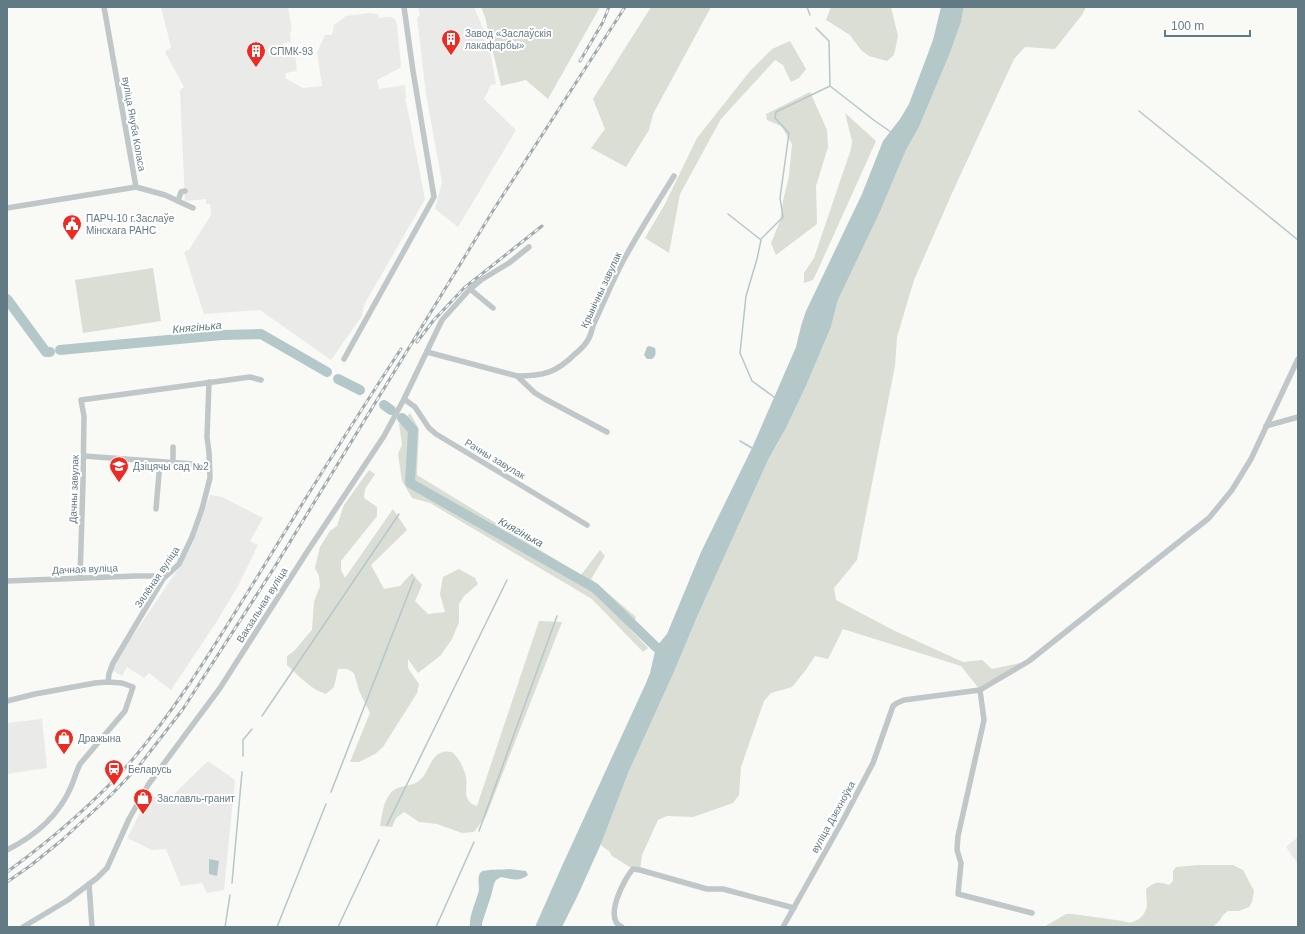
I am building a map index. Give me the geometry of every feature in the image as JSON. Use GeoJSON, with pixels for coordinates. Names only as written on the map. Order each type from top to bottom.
{"type":"FeatureCollection","features":[{"type":"Feature","properties":{"kind":"street","name":"вуліца Якуба Коласа"},"geometry":{"type":"LineString","coordinates":[[7,208],[136,187],[104,7]]}},
{"type":"Feature","properties":{"kind":"street"},"geometry":{"type":"LineString","coordinates":[[344,359],[434,196],[404,7]]}},
{"type":"Feature","properties":{"kind":"street","name":"Крынічны завулак"},"geometry":{"type":"LineString","coordinates":[[517,376],[550,373],[568,361],[583,346],[589,338],[594,323],[622,264],[648,217],[674,176]]}},
{"type":"Feature","properties":{"kind":"street"},"geometry":{"type":"LineString","coordinates":[[136,187],[165,195],[193,208]]}},
{"type":"Feature","properties":{"kind":"street"},"geometry":{"type":"LineString","coordinates":[[178,201],[181,192],[185,191]]}},
{"type":"Feature","properties":{"kind":"street","name":"Вакзальная вуліца"},"geometry":{"type":"LineString","coordinates":[[23,927],[68,900],[97,878],[107,868],[129,819],[148,785],[220,688],[307,552],[384,436],[404,399],[442,320],[470,289],[481,280],[509,263],[529,247]]}},
{"type":"Feature","properties":{"kind":"street"},"geometry":{"type":"LineString","coordinates":[[470,289],[493,308]]}},
{"type":"Feature","properties":{"kind":"street"},"geometry":{"type":"LineString","coordinates":[[427,352],[517,376],[535,393],[544,399],[607,432]]}},
{"type":"Feature","properties":{"kind":"street"},"geometry":{"type":"LineString","coordinates":[[1032,913],[958,894],[961,863],[957,850],[958,836],[984,720],[980,690],[1029,661],[1209,518],[1232,490],[1251,459],[1298,359]]}},
{"type":"Feature","properties":{"kind":"street"},"geometry":{"type":"LineString","coordinates":[[209,382],[250,377],[261,380]]}},
{"type":"Feature","properties":{"kind":"street","name":"Дачны завулак"},"geometry":{"type":"LineString","coordinates":[[80,578],[84,456],[84,416],[81,400],[209,382]]}},
{"type":"Feature","properties":{"kind":"street","name":"Зялёная вуліца"},"geometry":{"type":"LineString","coordinates":[[108,682],[113,664],[163,579],[178,564],[192,537],[202,509],[210,478],[207,437],[209,382]]}},
{"type":"Feature","properties":{"kind":"street","name":"Рачны завулак"},"geometry":{"type":"LineString","coordinates":[[404,399],[415,407],[429,428],[436,434],[587,525]]}},
{"type":"Feature","properties":{"kind":"street"},"geometry":{"type":"LineString","coordinates":[[1266,426],[1298,418]]}},
{"type":"Feature","properties":{"kind":"street"},"geometry":{"type":"LineString","coordinates":[[173,447],[173,463]]}},
{"type":"Feature","properties":{"kind":"street"},"geometry":{"type":"LineString","coordinates":[[84,456],[193,464]]}},
{"type":"Feature","properties":{"kind":"street"},"geometry":{"type":"LineString","coordinates":[[156,509],[160,462]]}},
{"type":"Feature","properties":{"kind":"street","name":"Дачная вуліца"},"geometry":{"type":"LineString","coordinates":[[7,581],[136,576],[153,576],[163,579]]}},
{"type":"Feature","properties":{"kind":"street"},"geometry":{"type":"LineString","coordinates":[[7,701],[35,694],[108,682],[122,683],[133,687],[125,711],[80,764],[75,772],[71,787],[57,811],[43,827],[7,850]]}},
{"type":"Feature","properties":{"kind":"street","name":"вуліца Дзехноўка"},"geometry":{"type":"LineString","coordinates":[[783,927],[873,763],[893,706],[904,700],[980,690]]}},
{"type":"Feature","properties":{"kind":"street"},"geometry":{"type":"LineString","coordinates":[[622,927],[619,926],[614,917],[615,908],[619,890],[633,869],[707,889],[723,889],[794,908]]}},
{"type":"Feature","properties":{"kind":"street"},"geometry":{"type":"LineString","coordinates":[[89,884],[92,927]]}},
{"type":"Feature","properties":{"kind":"shaded area"},"geometry":{"type":"Polygon","coordinates":[[[161,7],[288,7],[292,31],[290,32],[291,42],[283,43],[284,55],[295,54],[297,71],[286,73],[285,78],[303,88],[322,86],[317,52],[325,35],[332,35],[334,25],[346,16],[369,13],[378,14],[379,18],[390,17],[395,19],[397,24],[401,66],[400,68],[377,80],[379,89],[405,85],[405,99],[425,199],[364,305],[362,316],[331,360],[260,310],[204,314],[184,252],[189,250],[211,215],[210,204],[206,204],[206,199],[185,201],[180,91],[184,87],[165,52],[171,47],[161,7]]]}},
{"type":"Feature","properties":{"kind":"shaded area"},"geometry":{"type":"Polygon","coordinates":[[[418,7],[474,7],[488,40],[496,84],[491,85],[484,99],[516,130],[458,227],[435,209],[442,182],[426,94],[417,17],[420,16],[418,7]]]}},
{"type":"Feature","properties":{"kind":"shaded area"},"geometry":{"type":"Polygon","coordinates":[[[481,7],[600,7],[548,99],[526,80],[501,86],[485,17],[481,7]]]}},
{"type":"Feature","properties":{"kind":"shaded area"},"geometry":{"type":"Polygon","coordinates":[[[651,7],[711,7],[653,114],[649,130],[626,167],[591,148],[605,129],[593,99],[651,7]]]}},
{"type":"Feature","properties":{"kind":"shaded area"},"geometry":{"type":"Polygon","coordinates":[[[831,7],[891,7],[898,36],[894,55],[887,61],[869,56],[861,50],[850,35],[826,20],[831,7]]]}},
{"type":"Feature","properties":{"kind":"shaded area"},"geometry":{"type":"Polygon","coordinates":[[[941,7],[964,7],[961,22],[950,53],[919,127],[906,150],[879,214],[838,300],[831,327],[806,386],[786,428],[769,458],[697,617],[629,771],[601,844],[562,927],[535,927],[646,683],[656,647],[667,634],[701,552],[752,448],[796,347],[806,311],[862,194],[883,141],[900,119],[909,104],[933,40],[941,7]]]}},
{"type":"Feature","properties":{"kind":"shaded area"},"geometry":{"type":"Polygon","coordinates":[[[964,7],[1086,7],[1082,15],[1055,49],[1025,47],[1014,59],[914,280],[897,337],[895,366],[857,560],[834,588],[836,600],[893,630],[963,662],[982,660],[992,669],[1029,661],[980,690],[961,666],[843,629],[828,659],[815,656],[792,687],[771,693],[764,701],[741,767],[739,795],[733,803],[693,817],[667,816],[658,820],[642,855],[640,870],[633,869],[612,856],[601,844],[629,771],[769,458],[786,428],[806,386],[831,327],[838,300],[879,214],[906,150],[919,127],[950,53],[961,22],[964,7]]]}},
{"type":"Feature","properties":{"kind":"shaded area"},"geometry":{"type":"Polygon","coordinates":[[[790,41],[806,69],[799,78],[791,82],[783,65],[775,60],[721,119],[680,194],[669,253],[645,238],[665,204],[697,138],[750,71],[772,49],[790,41]]]}},
{"type":"Feature","properties":{"kind":"shaded area"},"geometry":{"type":"Polygon","coordinates":[[[810,92],[827,130],[828,147],[816,186],[817,224],[776,255],[771,243],[780,221],[789,176],[792,144],[781,126],[767,120],[766,114],[810,92]]]}},
{"type":"Feature","properties":{"kind":"shaded area"},"geometry":{"type":"Polygon","coordinates":[[[845,113],[876,141],[813,280],[804,283],[804,273],[814,258],[851,149],[852,141],[845,113]]]}},
{"type":"Feature","properties":{"kind":"shaded area"},"geometry":{"type":"Polygon","coordinates":[[[153,268],[161,321],[83,333],[75,280],[153,268]]]}},
{"type":"Feature","properties":{"kind":"shaded area"},"geometry":{"type":"Polygon","coordinates":[[[649,346],[655,348],[656,351],[652,359],[647,359],[644,355],[647,347],[649,346]]]}},
{"type":"Feature","properties":{"kind":"shaded area"},"geometry":{"type":"Polygon","coordinates":[[[410,413],[419,429],[417,475],[581,575],[600,550],[605,556],[591,579],[636,617],[630,629],[648,648],[643,652],[592,599],[430,503],[412,498],[402,481],[398,454],[402,445],[399,424],[410,413]]]}},
{"type":"Feature","properties":{"kind":"shaded area"},"geometry":{"type":"Polygon","coordinates":[[[369,470],[375,474],[365,489],[364,498],[377,507],[377,516],[341,561],[341,570],[345,578],[393,509],[407,530],[371,565],[384,589],[400,586],[412,573],[422,585],[415,601],[428,614],[445,612],[440,594],[443,577],[459,569],[475,578],[478,584],[464,596],[459,604],[459,622],[452,639],[441,655],[418,673],[408,659],[408,668],[419,684],[417,693],[383,747],[375,754],[359,762],[350,762],[370,713],[359,691],[354,673],[347,669],[338,669],[334,687],[326,694],[310,686],[300,678],[287,665],[287,656],[294,651],[312,630],[314,602],[320,586],[319,576],[315,568],[320,547],[330,531],[337,526],[344,505],[369,470]]]}},
{"type":"Feature","properties":{"kind":"shaded area"},"geometry":{"type":"Polygon","coordinates":[[[210,495],[222,497],[263,518],[250,541],[258,545],[239,584],[217,621],[171,690],[149,673],[144,678],[127,667],[122,676],[112,670],[116,661],[182,563],[193,543],[210,495]]]}},
{"type":"Feature","properties":{"kind":"shaded area"},"geometry":{"type":"Polygon","coordinates":[[[539,621],[562,622],[486,816],[474,832],[462,833],[437,824],[419,822],[404,812],[396,818],[392,827],[380,826],[384,805],[390,794],[400,787],[420,780],[426,773],[432,760],[444,752],[452,752],[459,760],[466,777],[467,798],[472,804],[477,806],[539,621]]]}},
{"type":"Feature","properties":{"kind":"shaded area"},"geometry":{"type":"Polygon","coordinates":[[[42,719],[47,768],[7,774],[7,723],[42,719]]]}},
{"type":"Feature","properties":{"kind":"shaded area"},"geometry":{"type":"Polygon","coordinates":[[[208,761],[235,780],[224,890],[207,893],[202,883],[181,886],[166,849],[152,850],[127,838],[150,794],[166,802],[208,761]]]}},
{"type":"Feature","properties":{"kind":"shaded area"},"geometry":{"type":"Polygon","coordinates":[[[1298,837],[1298,864],[1286,847],[1298,837]]]}},
{"type":"Feature","properties":{"kind":"shaded area"},"geometry":{"type":"Polygon","coordinates":[[[209,859],[219,861],[217,876],[209,874],[209,859]]]}},
{"type":"Feature","properties":{"kind":"shaded area"},"geometry":{"type":"Polygon","coordinates":[[[1198,865],[1233,865],[1243,870],[1254,891],[1252,902],[1249,907],[1239,911],[1228,911],[1213,927],[1044,927],[1066,914],[1127,922],[1135,921],[1142,917],[1146,909],[1146,889],[1157,883],[1169,885],[1173,881],[1173,871],[1176,867],[1198,865]]]}},
{"type":"Feature","properties":{"kind":"shaded area"},"geometry":{"type":"Polygon","coordinates":[[[509,869],[526,871],[528,875],[522,879],[501,877],[496,880],[482,927],[470,927],[472,913],[479,890],[480,873],[486,870],[509,869]]]}},
{"type":"Feature","properties":{"kind":"waterway"},"geometry":{"type":"LineString","coordinates":[[807,7],[810,15]]}},
{"type":"Feature","properties":{"kind":"waterway"},"geometry":{"type":"LineString","coordinates":[[816,28],[829,41],[830,86],[891,132]]}},
{"type":"Feature","properties":{"kind":"waterway"},"geometry":{"type":"LineString","coordinates":[[761,239],[783,217],[780,198],[789,133],[775,118],[776,112],[830,86]]}},
{"type":"Feature","properties":{"kind":"waterway"},"geometry":{"type":"LineString","coordinates":[[1139,111],[1298,240]]}},
{"type":"Feature","properties":{"kind":"waterway"},"geometry":{"type":"LineString","coordinates":[[728,214],[761,240],[746,296],[740,353],[752,381],[774,397]]}},
{"type":"Feature","properties":{"kind":"waterway","name":"Княгінька"},"geometry":{"type":"LineString","coordinates":[[7,299],[46,352],[50,352]]}},
{"type":"Feature","properties":{"kind":"waterway","name":"Княгінька"},"geometry":{"type":"LineString","coordinates":[[60,350],[222,335],[261,334],[327,372]]}},
{"type":"Feature","properties":{"kind":"waterway","name":"Княгінька"},"geometry":{"type":"LineString","coordinates":[[338,379],[360,390]]}},
{"type":"Feature","properties":{"kind":"waterway","name":"Княгінька"},"geometry":{"type":"LineString","coordinates":[[384,405],[391,410]]}},
{"type":"Feature","properties":{"kind":"waterway","name":"Княгінька"},"geometry":{"type":"LineString","coordinates":[[402,418],[413,430],[410,483],[595,588],[656,647],[667,654]]}},
{"type":"Feature","properties":{"kind":"waterway"},"geometry":{"type":"LineString","coordinates":[[740,441],[752,448]]}},
{"type":"Feature","properties":{"kind":"waterway"},"geometry":{"type":"LineString","coordinates":[[262,716],[399,514]]}},
{"type":"Feature","properties":{"kind":"waterway"},"geometry":{"type":"LineString","coordinates":[[331,792],[414,579]]}},
{"type":"Feature","properties":{"kind":"waterway"},"geometry":{"type":"LineString","coordinates":[[387,825],[507,580]]}},
{"type":"Feature","properties":{"kind":"waterway"},"geometry":{"type":"LineString","coordinates":[[479,831],[557,616]]}},
{"type":"Feature","properties":{"kind":"waterway"},"geometry":{"type":"LineString","coordinates":[[243,756],[243,740],[252,729]]}},
{"type":"Feature","properties":{"kind":"waterway"},"geometry":{"type":"LineString","coordinates":[[232,883],[242,772]]}},
{"type":"Feature","properties":{"kind":"waterway"},"geometry":{"type":"LineString","coordinates":[[277,927],[326,804]]}},
{"type":"Feature","properties":{"kind":"waterway"},"geometry":{"type":"LineString","coordinates":[[338,927],[379,840]]}},
{"type":"Feature","properties":{"kind":"waterway"},"geometry":{"type":"LineString","coordinates":[[436,927],[474,842]]}},
{"type":"Feature","properties":{"kind":"waterway"},"geometry":{"type":"LineString","coordinates":[[225,927],[230,895]]}},
{"type":"Feature","properties":{"kind":"railway"},"geometry":{"type":"LineString","coordinates":[[580,61],[603,22],[609,7]]}},
{"type":"Feature","properties":{"kind":"railway"},"geometry":{"type":"LineString","coordinates":[[7,882],[30,866],[62,840],[110,796],[139,766],[183,709],[274,568],[494,209],[625,7]]}},
{"type":"Feature","properties":{"kind":"railway"},"geometry":{"type":"LineString","coordinates":[[417,342],[433,321],[464,288],[542,226]]}},
{"type":"Feature","properties":{"kind":"railway"},"geometry":{"type":"LineString","coordinates":[[7,872],[57,833],[89,805],[119,775],[167,716],[212,649],[327,464],[401,349]]}},
{"type":"Feature","properties":{"kind":"place","name":"Завод «Заслаўскія лакафарбы»"},"geometry":{"type":"Point","coordinates":[451,56]}},
{"type":"Feature","properties":{"kind":"place","name":"СПМК-93"},"geometry":{"type":"Point","coordinates":[256,68]}},
{"type":"Feature","properties":{"kind":"place","name":"ПАРЧ-10 г.Заслаўе Мінскага РАНС"},"geometry":{"type":"Point","coordinates":[72,241]}},
{"type":"Feature","properties":{"kind":"place","name":"Дзіцячы сад №2"},"geometry":{"type":"Point","coordinates":[119,483]}},
{"type":"Feature","properties":{"kind":"place","name":"Дражына"},"geometry":{"type":"Point","coordinates":[64,755]}},
{"type":"Feature","properties":{"kind":"place","name":"Беларусь"},"geometry":{"type":"Point","coordinates":[114,786]}},
{"type":"Feature","properties":{"kind":"place","name":"Заславль-гранит"},"geometry":{"type":"Point","coordinates":[143,815]}}]}
